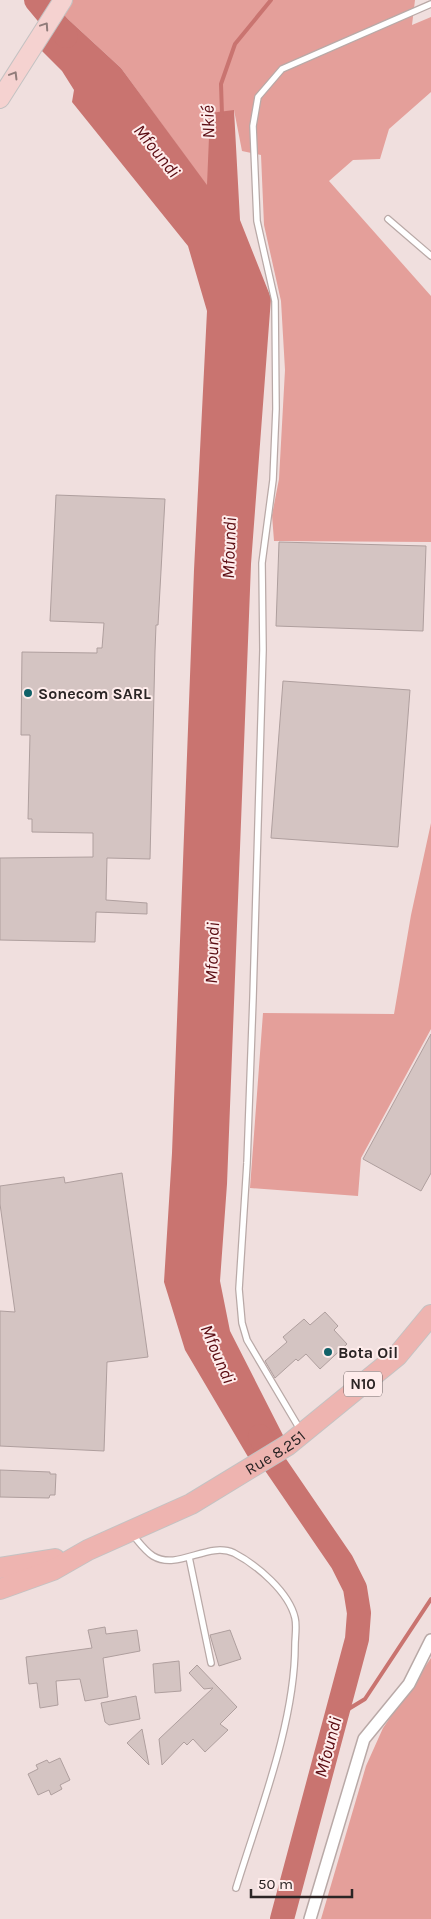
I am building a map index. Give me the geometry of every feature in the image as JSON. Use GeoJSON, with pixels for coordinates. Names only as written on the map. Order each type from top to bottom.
{"type":"FeatureCollection","features":[{"type":"Feature","properties":{"kind":"highway","name":"Rue 8.251"},"geometry":{"type":"LineString","coordinates":[[0,1589],[53,1570],[88,1550],[130,1533],[191,1504],[254,1467],[296,1440],[396,1356],[431,1315]]}},
{"type":"Feature","properties":{"kind":"highway","name":"Rue 8.251"},"geometry":{"type":"LineString","coordinates":[[0,1568],[41,1562],[88,1550]]}},
{"type":"Feature","properties":{"kind":"main road"},"geometry":{"type":"LineString","coordinates":[[0,99],[28,52],[63,0]]}},
{"type":"Feature","properties":{"kind":"street"},"geometry":{"type":"LineString","coordinates":[[310,1919],[364,1739],[409,1684],[431,1640]]}},
{"type":"Feature","properties":{"kind":"lane"},"geometry":{"type":"LineString","coordinates":[[296,1440],[247,1340],[242,1323],[239,1289],[247,1163],[253,988],[263,650],[262,563],[273,480],[276,409],[275,301],[258,221],[253,126],[258,97],[282,69],[431,4]]}},
{"type":"Feature","properties":{"kind":"lane"},"geometry":{"type":"LineString","coordinates":[[388,219],[431,256]]}},
{"type":"Feature","properties":{"kind":"lane"},"geometry":{"type":"LineString","coordinates":[[130,1533],[154,1557],[167,1560],[189,1557],[212,1550],[232,1552],[268,1576],[278,1588],[295,1618],[295,1664],[286,1725],[236,1888]]}},
{"type":"Feature","properties":{"kind":"lane"},"geometry":{"type":"LineString","coordinates":[[189,1557],[211,1663]]}},
{"type":"Feature","properties":{"kind":"shaded area"},"geometry":{"type":"Polygon","coordinates":[[[50,0],[415,0],[412,25],[431,17],[431,92],[389,129],[380,159],[353,160],[329,181],[431,296],[431,542],[274,541],[272,515],[279,479],[285,370],[281,301],[264,225],[261,155],[242,151],[234,110],[207,186],[121,68],[57,9],[50,0]]]}},
{"type":"Feature","properties":{"kind":"shaded area"},"geometry":{"type":"Polygon","coordinates":[[[431,823],[431,1029],[361,1158],[358,1196],[250,1188],[263,1013],[394,1014],[411,915],[431,823]]]}},
{"type":"Feature","properties":{"kind":"shaded area"},"geometry":{"type":"Polygon","coordinates":[[[431,1658],[431,1919],[321,1919],[366,1766],[383,1728],[431,1658]]]}},
{"type":"Feature","properties":{"kind":"water"},"geometry":{"type":"Polygon","coordinates":[[[57,9],[121,68],[207,185],[210,113],[234,110],[240,220],[271,298],[251,564],[227,1184],[220,1281],[230,1331],[288,1445],[254,1467],[185,1350],[164,1282],[172,1153],[194,570],[207,311],[188,246],[72,102],[74,90],[62,71],[34,43],[57,9]]]}},
{"type":"Feature","properties":{"kind":"building"},"geometry":{"type":"Polygon","coordinates":[[[56,495],[165,499],[158,625],[156,625],[150,859],[107,858],[106,900],[147,903],[147,914],[96,912],[95,942],[0,940],[0,858],[93,857],[93,833],[32,832],[32,819],[28,819],[30,735],[21,735],[22,652],[97,653],[97,648],[102,648],[104,623],[50,621],[56,495]]]}},
{"type":"Feature","properties":{"kind":"building"},"geometry":{"type":"Polygon","coordinates":[[[279,542],[426,546],[423,631],[276,626],[279,542]]]}},
{"type":"Feature","properties":{"kind":"building"},"geometry":{"type":"Polygon","coordinates":[[[283,681],[410,690],[398,847],[271,838],[283,681]]]}},
{"type":"Feature","properties":{"kind":"building"},"geometry":{"type":"Polygon","coordinates":[[[431,1034],[431,1173],[421,1191],[363,1159],[431,1034]]]}},
{"type":"Feature","properties":{"kind":"building"},"geometry":{"type":"Polygon","coordinates":[[[122,1173],[148,1357],[107,1362],[104,1451],[0,1446],[0,1311],[15,1312],[0,1204],[0,1186],[64,1177],[65,1183],[122,1173]]]}},
{"type":"Feature","properties":{"kind":"building"},"geometry":{"type":"Polygon","coordinates":[[[325,1312],[338,1326],[334,1330],[347,1344],[320,1369],[306,1354],[298,1361],[296,1359],[275,1378],[265,1361],[287,1342],[283,1337],[304,1319],[310,1325],[325,1312]]]}},
{"type":"Feature","properties":{"kind":"building"},"geometry":{"type":"Polygon","coordinates":[[[0,1470],[50,1472],[50,1474],[56,1474],[55,1495],[50,1495],[49,1498],[0,1497],[0,1470]]]}},
{"type":"Feature","properties":{"kind":"building"},"geometry":{"type":"Polygon","coordinates":[[[105,1627],[106,1634],[137,1630],[140,1651],[103,1658],[108,1697],[85,1701],[80,1679],[56,1681],[58,1705],[40,1708],[37,1683],[29,1684],[26,1657],[92,1648],[88,1630],[105,1627]]]}},
{"type":"Feature","properties":{"kind":"building"},"geometry":{"type":"Polygon","coordinates":[[[230,1630],[241,1659],[219,1666],[210,1635],[230,1630]]]}},
{"type":"Feature","properties":{"kind":"building"},"geometry":{"type":"Polygon","coordinates":[[[179,1661],[181,1691],[155,1693],[153,1664],[179,1661]]]}},
{"type":"Feature","properties":{"kind":"building"},"geometry":{"type":"Polygon","coordinates":[[[197,1665],[237,1707],[220,1724],[228,1730],[205,1752],[193,1739],[187,1745],[184,1742],[162,1765],[159,1739],[213,1688],[204,1689],[189,1673],[197,1665]]]}},
{"type":"Feature","properties":{"kind":"building"},"geometry":{"type":"Polygon","coordinates":[[[136,1696],[140,1719],[109,1725],[105,1722],[101,1703],[136,1696]]]}},
{"type":"Feature","properties":{"kind":"building"},"geometry":{"type":"Polygon","coordinates":[[[142,1729],[149,1765],[127,1743],[142,1729]]]}},
{"type":"Feature","properties":{"kind":"building"},"geometry":{"type":"Polygon","coordinates":[[[60,1758],[70,1780],[60,1785],[62,1789],[51,1795],[49,1790],[38,1795],[28,1774],[38,1769],[36,1765],[47,1760],[49,1763],[60,1758]]]}},
{"type":"Feature","properties":{"kind":"waterway","name":"Mfoundi"},"geometry":{"type":"LineString","coordinates":[[36,0],[66,36]]}},
{"type":"Feature","properties":{"kind":"waterway","name":"Nkié"},"geometry":{"type":"LineString","coordinates":[[222,115],[221,84],[235,44],[271,0]]}},
{"type":"Feature","properties":{"kind":"waterway","name":"Mfoundi"},"geometry":{"type":"LineString","coordinates":[[260,1436],[275,1464],[342,1562],[355,1588],[359,1613],[357,1639],[282,1919]]}},
{"type":"Feature","properties":{"kind":"waterway"},"geometry":{"type":"LineString","coordinates":[[337,1716],[365,1699],[431,1599]]}},
{"type":"Feature","properties":{"kind":"place","name":"Sonecom SARL"},"geometry":{"type":"Point","coordinates":[28,693]}},
{"type":"Feature","properties":{"kind":"place","name":"Bota Oil"},"geometry":{"type":"Point","coordinates":[328,1352]}}]}
